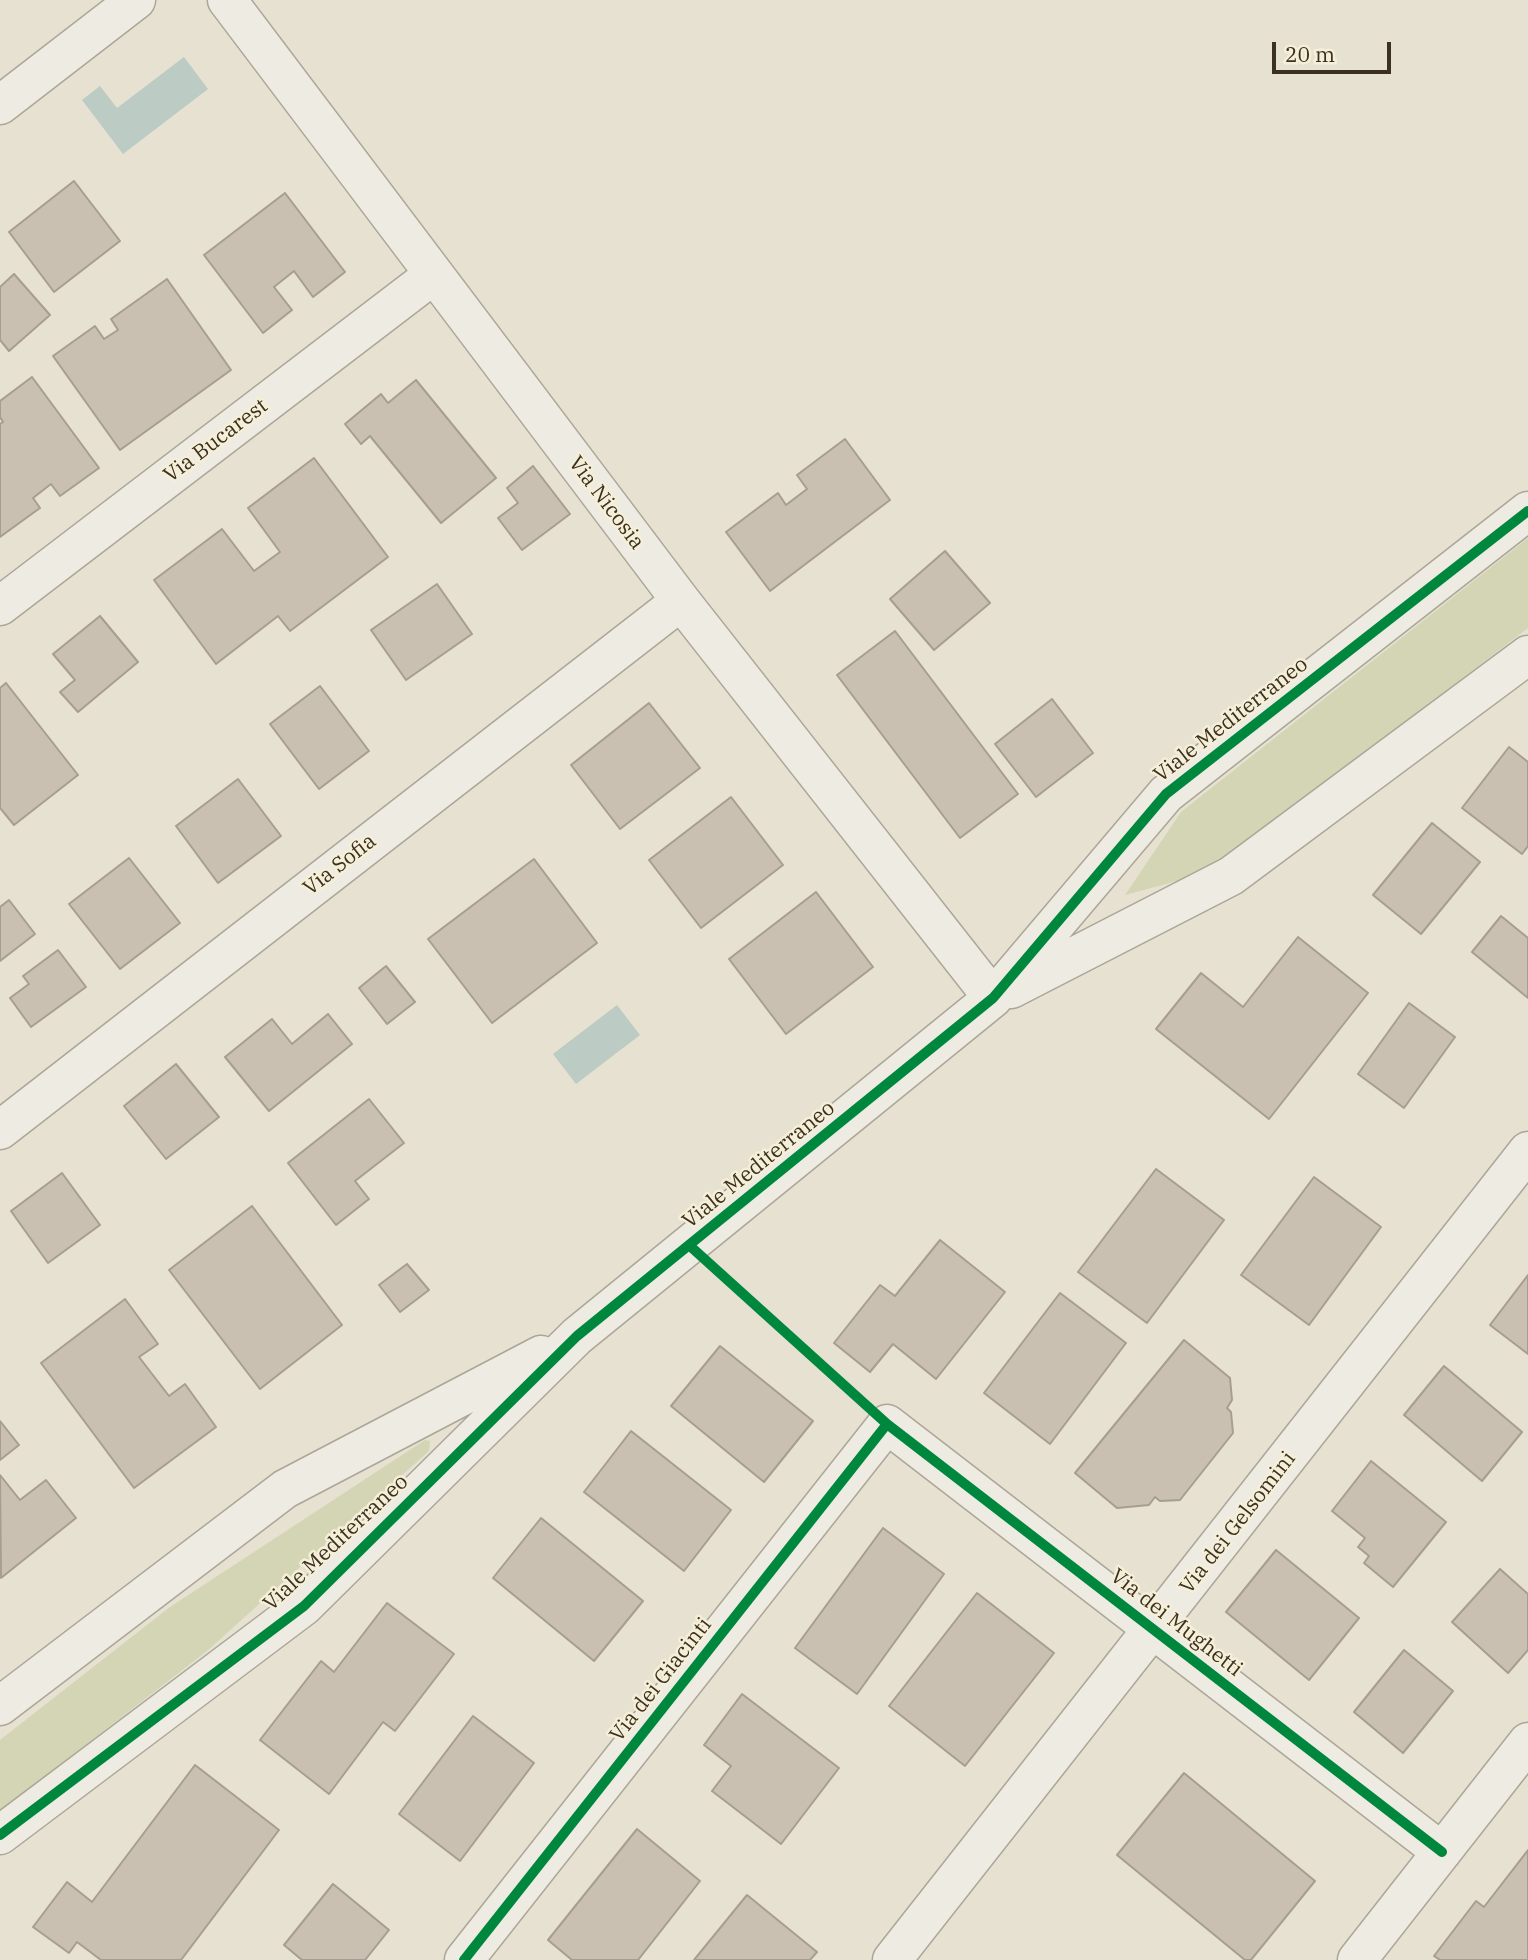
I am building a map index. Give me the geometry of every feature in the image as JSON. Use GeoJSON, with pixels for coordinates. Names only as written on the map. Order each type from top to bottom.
{"type":"FeatureCollection","features":[{"type":"Feature","properties":{"kind":"street"},"geometry":{"type":"LineString","coordinates":[[0,105],[136,0]]}},
{"type":"Feature","properties":{"kind":"street","name":"Via Nicosia"},"geometry":{"type":"LineString","coordinates":[[227,0],[432,276],[681,601],[993,998]]}},
{"type":"Feature","properties":{"kind":"street","name":"Via Bucarest"},"geometry":{"type":"LineString","coordinates":[[0,606],[432,276]]}},
{"type":"Feature","properties":{"kind":"street","name":"Viale Mediterraneo"},"geometry":{"type":"LineString","coordinates":[[0,1835],[304,1606],[577,1336],[993,998],[1166,794],[1528,511]]}},
{"type":"Feature","properties":{"kind":"street","name":"Via Sofia"},"geometry":{"type":"LineString","coordinates":[[0,1130],[681,601]]}},
{"type":"Feature","properties":{"kind":"street","name":"Viale Mediterraneo"},"geometry":{"type":"LineString","coordinates":[[993,998],[1231,876],[1528,655]]}},
{"type":"Feature","properties":{"kind":"street","name":"Via dei Gelsomini"},"geometry":{"type":"LineString","coordinates":[[892,1960],[1528,1151]]}},
{"type":"Feature","properties":{"kind":"street","name":"Viale Mediterraneo"},"geometry":{"type":"LineString","coordinates":[[0,1706],[285,1489],[577,1336]]}},
{"type":"Feature","properties":{"kind":"street","name":"Via dei Mughetti"},"geometry":{"type":"LineString","coordinates":[[887,1424],[1442,1852]]}},
{"type":"Feature","properties":{"kind":"street","name":"Via dei Giacinti"},"geometry":{"type":"LineString","coordinates":[[464,1960],[887,1424]]}},
{"type":"Feature","properties":{"kind":"street"},"geometry":{"type":"LineString","coordinates":[[1357,1960],[1528,1742]]}},
{"type":"Feature","properties":{"kind":"green space"},"geometry":{"type":"Polygon","coordinates":[[[1528,538],[1528,628],[1207,873],[1125,895],[1181,812],[1528,538]]]}},
{"type":"Feature","properties":{"kind":"green space"},"geometry":{"type":"Polygon","coordinates":[[[425,1440],[430,1441],[429,1451],[207,1651],[0,1811],[0,1740],[170,1607],[425,1440]]]}},
{"type":"Feature","properties":{"kind":"shaded area"},"geometry":{"type":"Polygon","coordinates":[[[184,57],[208,89],[123,154],[82,100],[100,86],[117,108],[184,57]]]}},
{"type":"Feature","properties":{"kind":"shaded area"},"geometry":{"type":"Polygon","coordinates":[[[617,1005],[640,1035],[576,1084],[553,1054],[617,1005]]]}},
{"type":"Feature","properties":{"kind":"building"},"geometry":{"type":"Polygon","coordinates":[[[74,181],[120,241],[54,292],[9,232],[74,181]]]}},
{"type":"Feature","properties":{"kind":"building"},"geometry":{"type":"Polygon","coordinates":[[[285,193],[345,272],[313,297],[294,271],[274,287],[292,310],[263,333],[204,255],[285,193]]]}},
{"type":"Feature","properties":{"kind":"building"},"geometry":{"type":"Polygon","coordinates":[[[14,274],[50,315],[9,351],[0,340],[0,287],[14,274]]]}},
{"type":"Feature","properties":{"kind":"building"},"geometry":{"type":"Polygon","coordinates":[[[167,279],[231,370],[120,450],[53,356],[95,326],[104,339],[118,330],[111,319],[167,279]]]}},
{"type":"Feature","properties":{"kind":"building"},"geometry":{"type":"Polygon","coordinates":[[[32,377],[99,468],[60,496],[51,484],[33,498],[40,508],[0,537],[0,424],[3,422],[0,417],[0,401],[32,377]]]}},
{"type":"Feature","properties":{"kind":"building"},"geometry":{"type":"Polygon","coordinates":[[[416,380],[496,478],[441,523],[370,436],[361,444],[345,424],[381,394],[388,403],[416,380]]]}},
{"type":"Feature","properties":{"kind":"building"},"geometry":{"type":"Polygon","coordinates":[[[845,439],[890,500],[770,591],[726,532],[778,493],[786,505],[807,489],[797,475],[845,439]]]}},
{"type":"Feature","properties":{"kind":"building"},"geometry":{"type":"Polygon","coordinates":[[[314,458],[388,557],[290,631],[278,616],[216,664],[154,580],[222,529],[254,571],[280,552],[248,508],[314,458]]]}},
{"type":"Feature","properties":{"kind":"building"},"geometry":{"type":"Polygon","coordinates":[[[533,466],[570,514],[522,550],[498,518],[518,503],[507,488],[533,466]]]}},
{"type":"Feature","properties":{"kind":"building"},"geometry":{"type":"Polygon","coordinates":[[[945,551],[990,603],[934,650],[890,599],[945,551]]]}},
{"type":"Feature","properties":{"kind":"building"},"geometry":{"type":"Polygon","coordinates":[[[437,584],[472,634],[406,680],[371,630],[437,584]]]}},
{"type":"Feature","properties":{"kind":"building"},"geometry":{"type":"Polygon","coordinates":[[[100,616],[138,662],[78,712],[60,692],[75,680],[53,654],[100,616]]]}},
{"type":"Feature","properties":{"kind":"building"},"geometry":{"type":"Polygon","coordinates":[[[895,631],[1018,794],[960,838],[837,675],[895,631]]]}},
{"type":"Feature","properties":{"kind":"building"},"geometry":{"type":"Polygon","coordinates":[[[6,683],[78,775],[14,825],[0,808],[0,688],[6,683]]]}},
{"type":"Feature","properties":{"kind":"building"},"geometry":{"type":"Polygon","coordinates":[[[320,686],[369,751],[319,789],[270,724],[320,686]]]}},
{"type":"Feature","properties":{"kind":"building"},"geometry":{"type":"Polygon","coordinates":[[[1052,699],[1093,753],[1036,797],[995,744],[1052,699]]]}},
{"type":"Feature","properties":{"kind":"building"},"geometry":{"type":"Polygon","coordinates":[[[649,703],[700,768],[620,829],[571,765],[649,703]]]}},
{"type":"Feature","properties":{"kind":"building"},"geometry":{"type":"Polygon","coordinates":[[[1509,747],[1528,762],[1528,846],[1522,854],[1462,808],[1509,747]]]}},
{"type":"Feature","properties":{"kind":"building"},"geometry":{"type":"Polygon","coordinates":[[[238,779],[281,836],[218,883],[176,826],[238,779]]]}},
{"type":"Feature","properties":{"kind":"building"},"geometry":{"type":"Polygon","coordinates":[[[731,797],[783,865],[701,928],[649,860],[731,797]]]}},
{"type":"Feature","properties":{"kind":"building"},"geometry":{"type":"Polygon","coordinates":[[[1432,823],[1480,862],[1421,934],[1373,895],[1432,823]]]}},
{"type":"Feature","properties":{"kind":"building"},"geometry":{"type":"Polygon","coordinates":[[[129,858],[180,923],[120,969],[69,904],[129,858]]]}},
{"type":"Feature","properties":{"kind":"building"},"geometry":{"type":"Polygon","coordinates":[[[534,859],[597,943],[492,1023],[428,939],[534,859]]]}},
{"type":"Feature","properties":{"kind":"building"},"geometry":{"type":"Polygon","coordinates":[[[816,892],[873,967],[786,1034],[729,959],[816,892]]]}},
{"type":"Feature","properties":{"kind":"building"},"geometry":{"type":"Polygon","coordinates":[[[9,900],[35,934],[0,961],[0,907],[9,900]]]}},
{"type":"Feature","properties":{"kind":"building"},"geometry":{"type":"Polygon","coordinates":[[[1501,916],[1528,938],[1528,998],[1472,952],[1501,916]]]}},
{"type":"Feature","properties":{"kind":"building"},"geometry":{"type":"Polygon","coordinates":[[[1298,937],[1368,993],[1269,1119],[1156,1029],[1201,973],[1243,1007],[1298,937]]]}},
{"type":"Feature","properties":{"kind":"building"},"geometry":{"type":"Polygon","coordinates":[[[58,950],[86,987],[31,1027],[10,998],[29,984],[23,976],[58,950]]]}},
{"type":"Feature","properties":{"kind":"building"},"geometry":{"type":"Polygon","coordinates":[[[386,966],[415,1002],[387,1024],[359,988],[386,966]]]}},
{"type":"Feature","properties":{"kind":"building"},"geometry":{"type":"Polygon","coordinates":[[[1409,1003],[1455,1037],[1404,1108],[1358,1074],[1409,1003]]]}},
{"type":"Feature","properties":{"kind":"building"},"geometry":{"type":"Polygon","coordinates":[[[328,1014],[352,1044],[269,1111],[225,1057],[272,1019],[292,1044],[328,1014]]]}},
{"type":"Feature","properties":{"kind":"building"},"geometry":{"type":"Polygon","coordinates":[[[176,1064],[219,1117],[166,1159],[124,1106],[176,1064]]]}},
{"type":"Feature","properties":{"kind":"building"},"geometry":{"type":"Polygon","coordinates":[[[369,1099],[404,1143],[355,1181],[369,1199],[336,1225],[288,1163],[369,1099]]]}},
{"type":"Feature","properties":{"kind":"building"},"geometry":{"type":"Polygon","coordinates":[[[1156,1169],[1224,1220],[1147,1323],[1078,1272],[1156,1169]]]}},
{"type":"Feature","properties":{"kind":"building"},"geometry":{"type":"Polygon","coordinates":[[[62,1173],[100,1225],[48,1263],[11,1211],[62,1173]]]}},
{"type":"Feature","properties":{"kind":"building"},"geometry":{"type":"Polygon","coordinates":[[[1314,1177],[1381,1227],[1309,1325],[1241,1275],[1314,1177]]]}},
{"type":"Feature","properties":{"kind":"building"},"geometry":{"type":"Polygon","coordinates":[[[252,1206],[342,1325],[260,1389],[169,1270],[252,1206]]]}},
{"type":"Feature","properties":{"kind":"building"},"geometry":{"type":"Polygon","coordinates":[[[940,1240],[1005,1292],[936,1379],[893,1344],[870,1372],[834,1343],[880,1285],[895,1296],[940,1240]]]}},
{"type":"Feature","properties":{"kind":"building"},"geometry":{"type":"Polygon","coordinates":[[[407,1264],[429,1290],[400,1312],[379,1285],[407,1264]]]}},
{"type":"Feature","properties":{"kind":"building"},"geometry":{"type":"Polygon","coordinates":[[[1528,1275],[1528,1354],[1490,1325],[1528,1275]]]}},
{"type":"Feature","properties":{"kind":"building"},"geometry":{"type":"Polygon","coordinates":[[[1060,1293],[1126,1343],[1050,1444],[984,1393],[1060,1293]]]}},
{"type":"Feature","properties":{"kind":"building"},"geometry":{"type":"Polygon","coordinates":[[[125,1299],[158,1344],[139,1357],[169,1396],[185,1384],[216,1427],[134,1488],[41,1363],[125,1299]]]}},
{"type":"Feature","properties":{"kind":"building"},"geometry":{"type":"Polygon","coordinates":[[[1184,1340],[1230,1378],[1232,1400],[1227,1408],[1231,1412],[1233,1433],[1180,1500],[1160,1501],[1155,1497],[1149,1505],[1117,1508],[1075,1473],[1184,1340]]]}},
{"type":"Feature","properties":{"kind":"building"},"geometry":{"type":"Polygon","coordinates":[[[720,1346],[813,1421],[764,1482],[671,1406],[720,1346]]]}},
{"type":"Feature","properties":{"kind":"building"},"geometry":{"type":"Polygon","coordinates":[[[1444,1366],[1522,1432],[1482,1481],[1404,1415],[1444,1366]]]}},
{"type":"Feature","properties":{"kind":"building"},"geometry":{"type":"Polygon","coordinates":[[[0,1421],[19,1445],[0,1460],[0,1421]]]}},
{"type":"Feature","properties":{"kind":"building"},"geometry":{"type":"Polygon","coordinates":[[[631,1431],[731,1510],[684,1571],[584,1492],[631,1431]]]}},
{"type":"Feature","properties":{"kind":"building"},"geometry":{"type":"Polygon","coordinates":[[[1371,1461],[1446,1522],[1393,1587],[1364,1563],[1369,1556],[1358,1547],[1365,1538],[1332,1511],[1371,1461]]]}},
{"type":"Feature","properties":{"kind":"building"},"geometry":{"type":"Polygon","coordinates":[[[0,1475],[20,1500],[46,1480],[76,1518],[1,1578],[0,1475]]]}},
{"type":"Feature","properties":{"kind":"building"},"geometry":{"type":"Polygon","coordinates":[[[541,1518],[643,1601],[594,1661],[493,1578],[541,1518]]]}},
{"type":"Feature","properties":{"kind":"building"},"geometry":{"type":"Polygon","coordinates":[[[883,1528],[944,1574],[857,1694],[795,1648],[883,1528]]]}},
{"type":"Feature","properties":{"kind":"building"},"geometry":{"type":"Polygon","coordinates":[[[1276,1550],[1359,1618],[1309,1680],[1226,1612],[1276,1550]]]}},
{"type":"Feature","properties":{"kind":"building"},"geometry":{"type":"Polygon","coordinates":[[[1500,1569],[1528,1594],[1528,1650],[1508,1673],[1452,1622],[1500,1569]]]}},
{"type":"Feature","properties":{"kind":"building"},"geometry":{"type":"Polygon","coordinates":[[[977,1593],[1054,1653],[965,1766],[889,1706],[977,1593]]]}},
{"type":"Feature","properties":{"kind":"building"},"geometry":{"type":"Polygon","coordinates":[[[387,1603],[454,1654],[395,1731],[383,1722],[329,1794],[260,1740],[321,1661],[334,1672],[387,1603]]]}},
{"type":"Feature","properties":{"kind":"building"},"geometry":{"type":"Polygon","coordinates":[[[1404,1650],[1453,1691],[1403,1753],[1354,1712],[1404,1650]]]}},
{"type":"Feature","properties":{"kind":"building"},"geometry":{"type":"Polygon","coordinates":[[[742,1694],[839,1768],[781,1844],[712,1791],[731,1766],[704,1745],[742,1694]]]}},
{"type":"Feature","properties":{"kind":"building"},"geometry":{"type":"Polygon","coordinates":[[[473,1716],[534,1763],[460,1861],[399,1814],[473,1716]]]}},
{"type":"Feature","properties":{"kind":"building"},"geometry":{"type":"Polygon","coordinates":[[[195,1765],[279,1830],[181,1960],[101,1960],[77,1942],[69,1953],[33,1927],[67,1882],[92,1902],[195,1765]]]}},
{"type":"Feature","properties":{"kind":"building"},"geometry":{"type":"Polygon","coordinates":[[[1184,1773],[1315,1881],[1251,1960],[1245,1960],[1117,1855],[1184,1773]]]}},
{"type":"Feature","properties":{"kind":"building"},"geometry":{"type":"Polygon","coordinates":[[[637,1829],[700,1881],[638,1960],[572,1960],[548,1940],[637,1829]]]}},
{"type":"Feature","properties":{"kind":"building"},"geometry":{"type":"Polygon","coordinates":[[[1528,1850],[1528,1960],[1440,1960],[1434,1956],[1476,1901],[1484,1907],[1528,1850]]]}},
{"type":"Feature","properties":{"kind":"building"},"geometry":{"type":"Polygon","coordinates":[[[333,1884],[389,1930],[365,1960],[302,1960],[284,1945],[333,1884]]]}},
{"type":"Feature","properties":{"kind":"building"},"geometry":{"type":"Polygon","coordinates":[[[747,1895],[817,1952],[810,1960],[694,1960],[747,1895]]]}},
{"type":"Feature","properties":{"kind":"cycle path"},"geometry":{"type":"LineString","coordinates":[[0,1835],[304,1606],[577,1336],[993,998],[1166,794],[1528,511]]}},
{"type":"Feature","properties":{"kind":"cycle path"},"geometry":{"type":"LineString","coordinates":[[690,1246],[887,1424],[1442,1852]]}},
{"type":"Feature","properties":{"kind":"cycle path"},"geometry":{"type":"LineString","coordinates":[[464,1960],[887,1424]]}}]}
